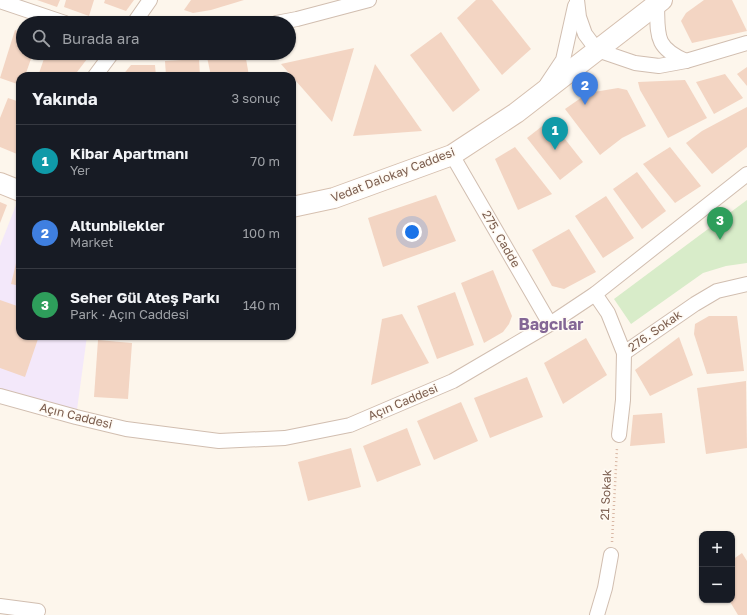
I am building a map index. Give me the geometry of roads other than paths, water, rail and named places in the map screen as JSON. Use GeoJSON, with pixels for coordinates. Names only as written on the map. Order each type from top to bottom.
{"type":"FeatureCollection","features":[{"type":"Feature","properties":{"kind":"street"},"geometry":{"type":"LineString","coordinates":[[139,16],[150,0]]}},
{"type":"Feature","properties":{"kind":"street"},"geometry":{"type":"LineString","coordinates":[[296,19],[369,0]]}},
{"type":"Feature","properties":{"kind":"street"},"geometry":{"type":"LineString","coordinates":[[576,0],[579,17],[585,34],[597,50],[635,64],[659,66],[686,61],[747,43]]}},
{"type":"Feature","properties":{"kind":"street"},"geometry":{"type":"LineString","coordinates":[[540,94],[563,60],[576,0]]}},
{"type":"Feature","properties":{"kind":"street"},"geometry":{"type":"LineString","coordinates":[[0,1],[44,16]]}},
{"type":"Feature","properties":{"kind":"street"},"geometry":{"type":"LineString","coordinates":[[659,2],[658,32],[661,45],[673,55],[686,61]]}},
{"type":"Feature","properties":{"kind":"street","name":"Vedat Dalokay Caddesi"},"geometry":{"type":"LineString","coordinates":[[296,206],[334,198],[452,155],[516,113],[659,2]]}},
{"type":"Feature","properties":{"kind":"street"},"geometry":{"type":"LineString","coordinates":[[98,72],[107,60]]}},
{"type":"Feature","properties":{"kind":"street","name":"275. Cadde"},"geometry":{"type":"LineString","coordinates":[[452,155],[550,324]]}},
{"type":"Feature","properties":{"kind":"street","name":"Açın Caddesi"},"geometry":{"type":"LineString","coordinates":[[0,396],[126,429],[219,441],[285,438],[350,425],[453,381],[550,324],[594,294],[747,174]]}},
{"type":"Feature","properties":{"kind":"street","name":"276. Sokak"},"geometry":{"type":"LineString","coordinates":[[594,294],[608,313],[624,353],[695,304],[717,291],[747,284]]}},
{"type":"Feature","properties":{"kind":"street"},"geometry":{"type":"LineString","coordinates":[[619,435],[623,400],[624,353]]}},
{"type":"Feature","properties":{"kind":"street"},"geometry":{"type":"LineString","coordinates":[[597,615],[611,555]]}},
{"type":"Feature","properties":{"kind":"street"},"geometry":{"type":"LineString","coordinates":[[0,606],[38,611]]}},
{"type":"Feature","properties":{"kind":"place","name":"Altunbilekler"},"geometry":{"type":"Point","coordinates":[585,105]}},
{"type":"Feature","properties":{"kind":"place","name":"Kibar Apartmanı"},"geometry":{"type":"Point","coordinates":[555,150]}},
{"type":"Feature","properties":{"kind":"place","name":"Seher Gül Ateş Parkı"},"geometry":{"type":"Point","coordinates":[720,240]}},
{"type":"Feature","properties":{"kind":"district","name":"Bağcılar"},"geometry":{"type":"Point","coordinates":[551,324]}}]}
